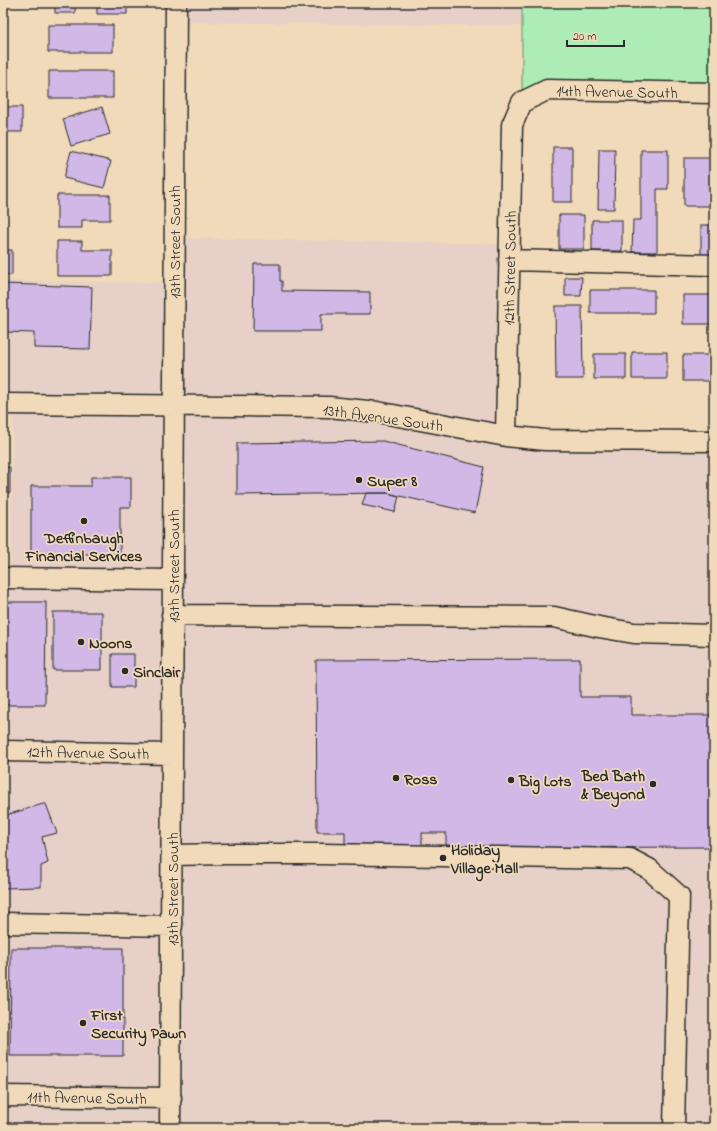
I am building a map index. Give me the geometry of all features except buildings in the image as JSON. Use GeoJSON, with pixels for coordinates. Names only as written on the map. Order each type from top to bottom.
{"type":"FeatureCollection","features":[{"type":"Feature","properties":{"kind":"street","name":"13th Street South"},"geometry":{"type":"LineString","coordinates":[[170,1128],[176,3]]}},
{"type":"Feature","properties":{"kind":"street","name":"14th Avenue South"},"geometry":{"type":"LineString","coordinates":[[522,102],[547,90],[714,93]]}},
{"type":"Feature","properties":{"kind":"street","name":"12th Street South"},"geometry":{"type":"LineString","coordinates":[[506,436],[512,125],[522,102]]}},
{"type":"Feature","properties":{"kind":"street"},"geometry":{"type":"LineString","coordinates":[[509,260],[714,264]]}},
{"type":"Feature","properties":{"kind":"street","name":"13th Avenue South"},"geometry":{"type":"LineString","coordinates":[[3,404],[329,407],[377,412],[506,436],[545,440],[714,441]]}},
{"type":"Feature","properties":{"kind":"street"},"geometry":{"type":"LineString","coordinates":[[3,578],[173,580]]}},
{"type":"Feature","properties":{"kind":"street"},"geometry":{"type":"LineString","coordinates":[[172,615],[554,617],[634,633],[714,635]]}},
{"type":"Feature","properties":{"kind":"street","name":"12th Avenue South"},"geometry":{"type":"LineString","coordinates":[[3,750],[172,754]]}},
{"type":"Feature","properties":{"kind":"street"},"geometry":{"type":"LineString","coordinates":[[172,855],[227,854],[574,857],[630,859],[636,862],[648,869],[679,896],[674,1128]]}},
{"type":"Feature","properties":{"kind":"street"},"geometry":{"type":"LineString","coordinates":[[3,923],[172,926]]}},
{"type":"Feature","properties":{"kind":"street","name":"11th Avenue South"},"geometry":{"type":"LineString","coordinates":[[3,1096],[171,1098]]}},
{"type":"Feature","properties":{"kind":"shaded area"},"geometry":{"type":"Polygon","coordinates":[[[176,3],[522,3],[522,26],[176,22],[176,3]]]}},
{"type":"Feature","properties":{"kind":"shaded area"},"geometry":{"type":"Polygon","coordinates":[[[174,238],[510,244],[506,436],[714,441],[714,1128],[3,1128],[3,578],[11,578],[13,404],[3,404],[3,281],[174,283],[174,238]]]}},
{"type":"Feature","properties":{"kind":"green space"},"geometry":{"type":"Polygon","coordinates":[[[522,3],[714,3],[714,93],[547,90],[522,102],[522,3]]]}},
{"type":"Feature","properties":{"kind":"place","name":"Super 8"},"geometry":{"type":"Point","coordinates":[359,480]}},
{"type":"Feature","properties":{"kind":"place","name":"Deffinbaugh Financial Services"},"geometry":{"type":"Point","coordinates":[84,521]}},
{"type":"Feature","properties":{"kind":"place","name":"Noons"},"geometry":{"type":"Point","coordinates":[81,642]}},
{"type":"Feature","properties":{"kind":"place","name":"Sinclair"},"geometry":{"type":"Point","coordinates":[125,671]}},
{"type":"Feature","properties":{"kind":"place","name":"Ross"},"geometry":{"type":"Point","coordinates":[396,778]}},
{"type":"Feature","properties":{"kind":"place","name":"Big Lots"},"geometry":{"type":"Point","coordinates":[511,780]}},
{"type":"Feature","properties":{"kind":"place","name":"Bed Bath & Beyond"},"geometry":{"type":"Point","coordinates":[653,784]}},
{"type":"Feature","properties":{"kind":"place","name":"Holiday Village Mall"},"geometry":{"type":"Point","coordinates":[443,858]}},
{"type":"Feature","properties":{"kind":"place","name":"First Security Pawn"},"geometry":{"type":"Point","coordinates":[83,1023]}}]}
